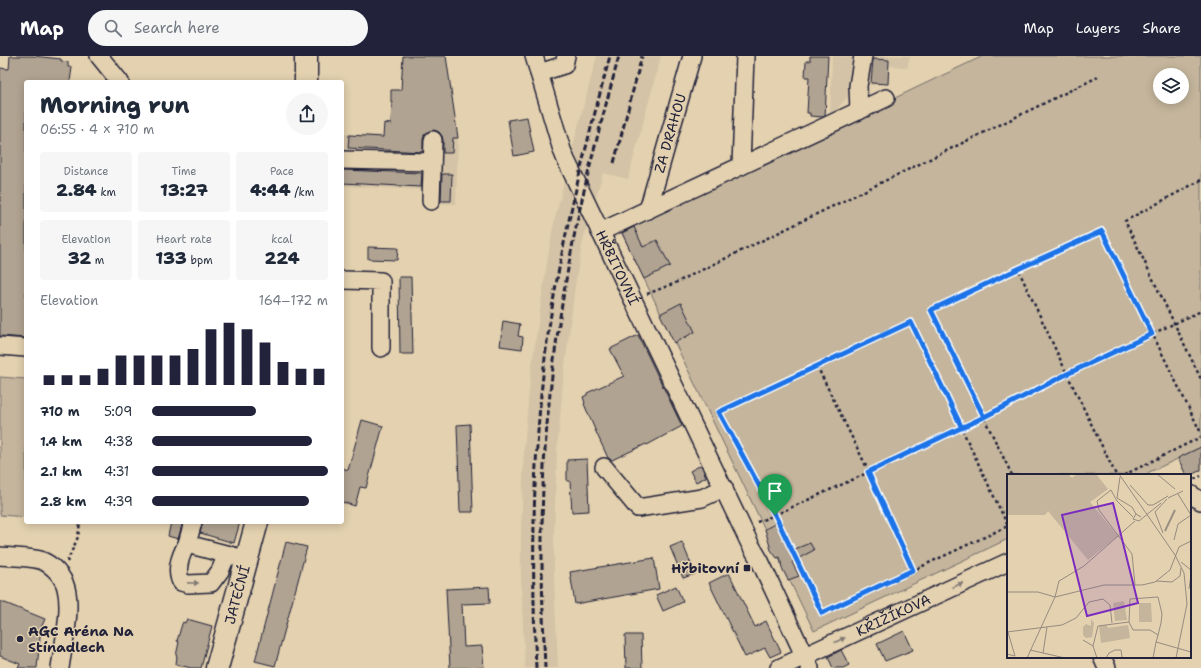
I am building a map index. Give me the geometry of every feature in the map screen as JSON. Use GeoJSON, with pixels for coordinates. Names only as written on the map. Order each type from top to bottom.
{"type":"FeatureCollection","features":[{"type":"Feature","properties":{"kind":"main road"},"geometry":{"type":"LineString","coordinates":[[306,56],[306,80]]}},
{"type":"Feature","properties":{"kind":"main road","name":"JATEČNÍ"},"geometry":{"type":"LineString","coordinates":[[217,668],[237,557],[256,524]]}},
{"type":"Feature","properties":{"kind":"street"},"geometry":{"type":"LineString","coordinates":[[99,56],[118,80]]}},
{"type":"Feature","properties":{"kind":"street","name":"HŘBITOVNÍ"},"geometry":{"type":"LineString","coordinates":[[534,56],[562,150],[807,662]]}},
{"type":"Feature","properties":{"kind":"street"},"geometry":{"type":"LineString","coordinates":[[539,73],[564,65],[566,56]]}},
{"type":"Feature","properties":{"kind":"street","name":"ZA DRAHOU"},"geometry":{"type":"LineString","coordinates":[[648,210],[692,56]]}},
{"type":"Feature","properties":{"kind":"street"},"geometry":{"type":"LineString","coordinates":[[741,166],[746,56]]}},
{"type":"Feature","properties":{"kind":"street"},"geometry":{"type":"LineString","coordinates":[[859,111],[858,86],[863,56]]}},
{"type":"Feature","properties":{"kind":"street"},"geometry":{"type":"LineString","coordinates":[[600,232],[886,98]]}},
{"type":"Feature","properties":{"kind":"street"},"geometry":{"type":"LineString","coordinates":[[431,201],[433,140]]}},
{"type":"Feature","properties":{"kind":"street"},"geometry":{"type":"LineString","coordinates":[[344,160],[432,162]]}},
{"type":"Feature","properties":{"kind":"street"},"geometry":{"type":"LineString","coordinates":[[344,280],[381,281],[381,348]]}},
{"type":"Feature","properties":{"kind":"street"},"geometry":{"type":"LineString","coordinates":[[0,346],[24,348]]}},
{"type":"Feature","properties":{"kind":"street"},"geometry":{"type":"LineString","coordinates":[[604,468],[638,508],[702,498],[724,488]]}},
{"type":"Feature","properties":{"kind":"street"},"geometry":{"type":"LineString","coordinates":[[1191,494],[1201,489]]}},
{"type":"Feature","properties":{"kind":"street"},"geometry":{"type":"LineString","coordinates":[[1191,495],[1201,501]]}},
{"type":"Feature","properties":{"kind":"street"},"geometry":{"type":"LineString","coordinates":[[192,524],[187,544],[181,554],[179,562],[178,576],[181,582],[188,584],[211,584],[220,571],[237,557]]}},
{"type":"Feature","properties":{"kind":"street"},"geometry":{"type":"LineString","coordinates":[[187,544],[237,557]]}},
{"type":"Feature","properties":{"kind":"street"},"geometry":{"type":"LineString","coordinates":[[0,556],[40,560],[51,566],[59,574],[66,588],[68,610],[60,668]]}},
{"type":"Feature","properties":{"kind":"street","name":"KŘIŽÍKOVA"},"geometry":{"type":"LineString","coordinates":[[779,668],[807,662],[1007,562]]}},
{"type":"Feature","properties":{"kind":"street"},"geometry":{"type":"LineString","coordinates":[[1102,658],[1107,668]]}},
{"type":"Feature","properties":{"kind":"path"},"geometry":{"type":"LineString","coordinates":[[644,288],[647,294],[673,284],[1100,76]]}},
{"type":"Feature","properties":{"kind":"path"},"geometry":{"type":"LineString","coordinates":[[1201,180],[1125,221],[1201,379]]}},
{"type":"Feature","properties":{"kind":"path"},"geometry":{"type":"LineString","coordinates":[[1012,474],[931,310],[1102,231],[1201,433]]}},
{"type":"Feature","properties":{"kind":"path"},"geometry":{"type":"LineString","coordinates":[[1018,269],[1116,474]]}},
{"type":"Feature","properties":{"kind":"path"},"geometry":{"type":"LineString","coordinates":[[753,515],[757,522],[775,515],[962,428],[1067,374],[1201,311]]}},
{"type":"Feature","properties":{"kind":"path"},"geometry":{"type":"LineString","coordinates":[[1007,524],[911,322],[719,412],[775,515],[822,613],[1007,526]]}},
{"type":"Feature","properties":{"kind":"path"},"geometry":{"type":"LineString","coordinates":[[817,366],[913,570]]}},
{"type":"Feature","properties":{"kind":"path"},"geometry":{"type":"LineString","coordinates":[[1126,474],[1201,437]]}},
{"type":"Feature","properties":{"kind":"path"},"geometry":{"type":"LineString","coordinates":[[59,574],[70,557],[78,537],[80,524]]}},
{"type":"Feature","properties":{"kind":"shaded area"},"geometry":{"type":"Polygon","coordinates":[[[597,56],[661,56],[628,179],[603,173],[583,240],[576,279],[563,382],[557,452],[554,579],[558,668],[525,668],[521,580],[521,532],[524,450],[530,379],[553,227],[597,56]]]}},
{"type":"Feature","properties":{"kind":"shaded area"},"geometry":{"type":"Polygon","coordinates":[[[832,56],[910,56],[907,68],[888,66],[876,85],[865,85],[850,94],[830,117],[832,56]]]}},
{"type":"Feature","properties":{"kind":"shaded area"},"geometry":{"type":"Polygon","coordinates":[[[983,56],[1201,56],[1201,448],[1145,474],[1007,474],[1007,539],[814,631],[620,229],[983,56]]]}},
{"type":"Feature","properties":{"kind":"shaded area"},"geometry":{"type":"Polygon","coordinates":[[[344,134],[458,138],[456,204],[425,203],[425,190],[344,186],[344,134]]]}},
{"type":"Feature","properties":{"kind":"shaded area"},"geometry":{"type":"Polygon","coordinates":[[[0,377],[24,379],[24,517],[0,515],[0,377]]]}},
{"type":"Feature","properties":{"kind":"building"},"geometry":{"type":"Polygon","coordinates":[[[10,56],[33,56],[61,59],[61,61],[68,62],[68,67],[72,67],[70,80],[24,80],[24,338],[0,336],[0,68],[9,69],[10,56]]]}},
{"type":"Feature","properties":{"kind":"building"},"geometry":{"type":"Polygon","coordinates":[[[403,56],[446,56],[458,138],[453,138],[452,153],[443,153],[442,136],[439,132],[434,130],[429,131],[424,135],[423,152],[348,148],[349,135],[383,137],[384,123],[391,124],[391,90],[401,90],[403,56]]]}},
{"type":"Feature","properties":{"kind":"building"},"geometry":{"type":"Polygon","coordinates":[[[810,56],[828,56],[825,116],[823,117],[810,116],[810,113],[807,113],[809,77],[805,77],[806,61],[810,61],[810,56]]]}},
{"type":"Feature","properties":{"kind":"building"},"geometry":{"type":"Polygon","coordinates":[[[873,59],[889,60],[888,84],[871,83],[873,59]]]}},
{"type":"Feature","properties":{"kind":"building"},"geometry":{"type":"Polygon","coordinates":[[[527,117],[534,152],[514,156],[508,120],[527,117]]]}},
{"type":"Feature","properties":{"kind":"building"},"geometry":{"type":"Polygon","coordinates":[[[344,170],[422,173],[421,187],[344,183],[344,170]]]}},
{"type":"Feature","properties":{"kind":"building"},"geometry":{"type":"Polygon","coordinates":[[[442,174],[452,174],[451,201],[441,201],[442,174]]]}},
{"type":"Feature","properties":{"kind":"building"},"geometry":{"type":"Polygon","coordinates":[[[634,227],[643,247],[657,240],[670,266],[644,279],[622,233],[634,227]]]}},
{"type":"Feature","properties":{"kind":"building"},"geometry":{"type":"Polygon","coordinates":[[[368,247],[398,248],[397,260],[368,259],[368,247]]]}},
{"type":"Feature","properties":{"kind":"building"},"geometry":{"type":"Polygon","coordinates":[[[399,277],[411,277],[413,354],[400,354],[399,277]]]}},
{"type":"Feature","properties":{"kind":"building"},"geometry":{"type":"Polygon","coordinates":[[[681,303],[695,332],[674,343],[660,314],[681,303]]]}},
{"type":"Feature","properties":{"kind":"building"},"geometry":{"type":"Polygon","coordinates":[[[503,321],[520,324],[518,336],[523,337],[522,349],[500,346],[503,321]]]}},
{"type":"Feature","properties":{"kind":"building"},"geometry":{"type":"Polygon","coordinates":[[[638,335],[682,426],[647,445],[646,444],[612,460],[608,458],[596,432],[584,404],[583,397],[587,395],[587,393],[624,376],[610,349],[638,335]]]}},
{"type":"Feature","properties":{"kind":"building"},"geometry":{"type":"Polygon","coordinates":[[[362,420],[383,426],[366,488],[360,487],[355,506],[344,503],[344,469],[348,470],[362,420]]]}},
{"type":"Feature","properties":{"kind":"building"},"geometry":{"type":"Polygon","coordinates":[[[470,424],[473,512],[460,512],[457,425],[470,424]]]}},
{"type":"Feature","properties":{"kind":"building"},"geometry":{"type":"Polygon","coordinates":[[[1201,447],[1201,470],[1191,475],[1186,474],[1178,458],[1201,447]]]}},
{"type":"Feature","properties":{"kind":"building"},"geometry":{"type":"Polygon","coordinates":[[[587,459],[589,511],[572,512],[570,481],[567,481],[567,460],[587,459]]]}},
{"type":"Feature","properties":{"kind":"building"},"geometry":{"type":"Polygon","coordinates":[[[701,465],[706,477],[696,482],[690,471],[701,465]]]}},
{"type":"Feature","properties":{"kind":"building"},"geometry":{"type":"Polygon","coordinates":[[[777,523],[790,551],[810,543],[814,550],[792,562],[799,576],[788,580],[782,568],[780,557],[777,558],[771,550],[765,529],[777,523]]]}},
{"type":"Feature","properties":{"kind":"building"},"geometry":{"type":"Polygon","coordinates":[[[171,524],[182,524],[178,539],[168,536],[171,524]]]}},
{"type":"Feature","properties":{"kind":"building"},"geometry":{"type":"Polygon","coordinates":[[[202,524],[239,524],[234,543],[200,533],[202,524]]]}},
{"type":"Feature","properties":{"kind":"building"},"geometry":{"type":"Polygon","coordinates":[[[286,542],[307,547],[275,666],[255,661],[286,542]]]}},
{"type":"Feature","properties":{"kind":"building"},"geometry":{"type":"Polygon","coordinates":[[[682,542],[695,574],[683,578],[670,547],[682,542]]]}},
{"type":"Feature","properties":{"kind":"building"},"geometry":{"type":"Polygon","coordinates":[[[654,558],[659,589],[575,604],[570,572],[654,558]]]}},
{"type":"Feature","properties":{"kind":"building"},"geometry":{"type":"Polygon","coordinates":[[[729,573],[755,627],[766,621],[781,652],[770,657],[765,648],[745,657],[709,583],[729,573]]]}},
{"type":"Feature","properties":{"kind":"building"},"geometry":{"type":"Polygon","coordinates":[[[676,586],[683,602],[663,611],[656,595],[676,586]]]}},
{"type":"Feature","properties":{"kind":"building"},"geometry":{"type":"Polygon","coordinates":[[[489,587],[490,603],[462,604],[464,647],[482,646],[484,668],[450,668],[446,589],[489,587]]]}},
{"type":"Feature","properties":{"kind":"building","name":"AGC Aréna Na Stínadlech"},"geometry":{"type":"Polygon","coordinates":[[[0,601],[45,619],[41,628],[37,668],[18,668],[20,664],[0,656],[0,601]]]}},
{"type":"Feature","properties":{"kind":"building"},"geometry":{"type":"Polygon","coordinates":[[[187,619],[212,626],[201,668],[191,668],[176,664],[179,642],[177,641],[182,624],[183,622],[185,623],[187,619]]]}},
{"type":"Feature","properties":{"kind":"building"},"geometry":{"type":"Polygon","coordinates":[[[904,631],[913,650],[885,661],[877,644],[904,631]]]}},
{"type":"Feature","properties":{"kind":"building"},"geometry":{"type":"Polygon","coordinates":[[[625,635],[641,635],[642,668],[626,668],[625,635]]]}},
{"type":"Feature","properties":{"kind":"building"},"geometry":{"type":"Polygon","coordinates":[[[841,650],[849,665],[843,668],[833,668],[828,657],[841,650]]]}},
{"type":"Feature","properties":{"kind":"railway"},"geometry":{"type":"LineString","coordinates":[[536,668],[534,624],[535,491],[540,402],[545,358],[551,314],[570,217],[610,56]]}},
{"type":"Feature","properties":{"kind":"railway"},"geometry":{"type":"LineString","coordinates":[[545,668],[542,587],[542,505],[547,423],[556,344],[564,290],[584,191],[619,56]]}},
{"type":"Feature","properties":{"kind":"railway"},"geometry":{"type":"LineString","coordinates":[[614,163],[642,56]]}},
{"type":"Feature","properties":{"kind":"place","name":"Hřbitovní"},"geometry":{"type":"Point","coordinates":[747,568]}},
{"type":"Feature","properties":{"kind":"place","name":"AGC Aréna Na Stínadlech"},"geometry":{"type":"Point","coordinates":[20,639]}},
{"type":"Feature","properties":{"kind":"route"},"geometry":{"type":"LineString","coordinates":[[775,515],[719,412],[911,322],[962,428],[984,417],[931,310],[1102,231],[1152,334],[1067,374],[984,417],[962,428],[868,472],[913,570],[822,613],[775,515]]}}]}
